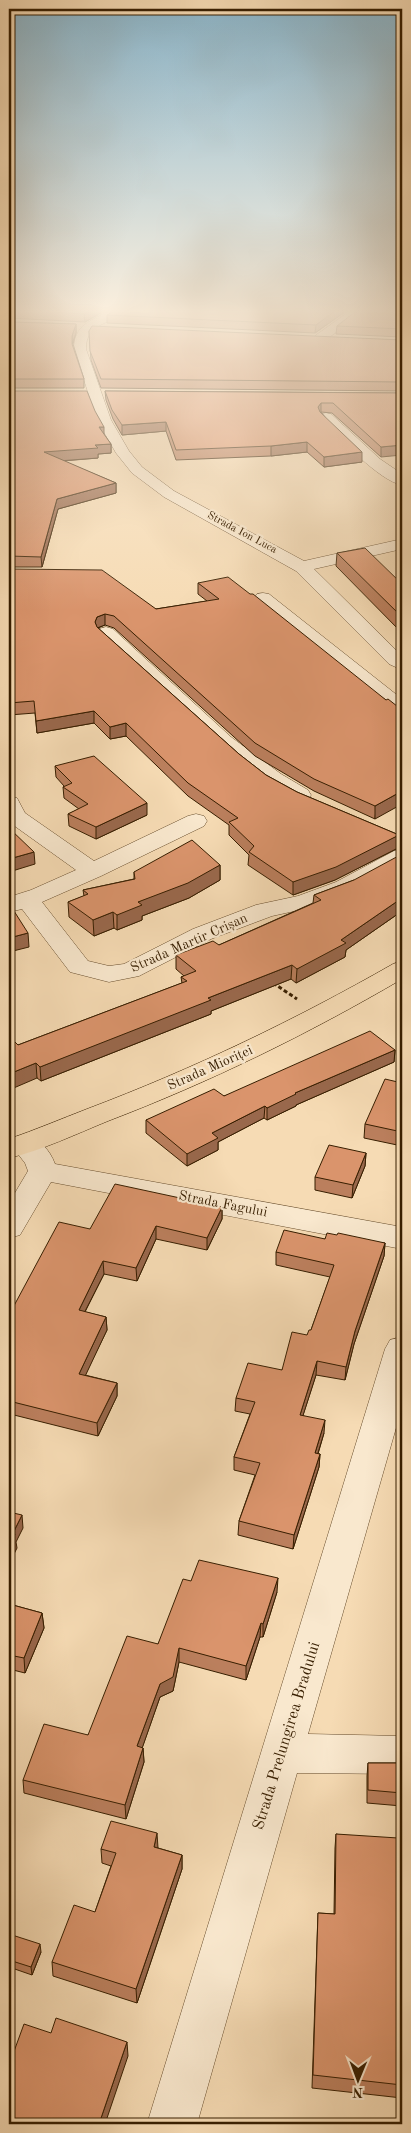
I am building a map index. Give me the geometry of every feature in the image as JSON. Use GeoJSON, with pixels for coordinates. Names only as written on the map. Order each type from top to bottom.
{"type":"FeatureCollection","features":[{"type":"Feature","properties":{"kind":"main road","name":"Strada Mioriței"},"geometry":{"type":"LineString","coordinates":[[17,1147],[186,1080],[279,1037],[402,969]]}},
{"type":"Feature","properties":{"kind":"street","name":"Strada Ion Luca"},"geometry":{"type":"LineString","coordinates":[[100,411],[123,453],[137,470],[169,494],[302,567],[402,664]]}},
{"type":"Feature","properties":{"kind":"street"},"geometry":{"type":"LineString","coordinates":[[326,417],[375,462],[402,481]]}},
{"type":"Feature","properties":{"kind":"street"},"geometry":{"type":"LineString","coordinates":[[375,462],[393,460]]}},
{"type":"Feature","properties":{"kind":"street"},"geometry":{"type":"LineString","coordinates":[[302,567],[394,546],[402,558]]}},
{"type":"Feature","properties":{"kind":"street"},"geometry":{"type":"LineString","coordinates":[[263,598],[402,709]]}},
{"type":"Feature","properties":{"kind":"street"},"geometry":{"type":"LineString","coordinates":[[106,634],[247,760],[275,781],[321,805]]}},
{"type":"Feature","properties":{"kind":"street"},"geometry":{"type":"LineString","coordinates":[[381,645],[402,641]]}},
{"type":"Feature","properties":{"kind":"street"},"geometry":{"type":"LineString","coordinates":[[9,803],[16,817],[92,871]]}},
{"type":"Feature","properties":{"kind":"street","name":"Strada Martir Crișan"},"geometry":{"type":"LineString","coordinates":[[196,821],[92,871],[18,902],[79,967],[109,974],[130,971],[202,934],[265,910],[304,902],[344,887],[399,845]]}},
{"type":"Feature","properties":{"kind":"street"},"geometry":{"type":"LineString","coordinates":[[9,1228],[43,1171],[39,1160],[17,1147]]}},
{"type":"Feature","properties":{"kind":"street","name":"Strada Fagului"},"geometry":{"type":"LineString","coordinates":[[43,1171],[402,1238]]}},
{"type":"Feature","properties":{"kind":"street","name":"Strada Prelungirea Bradului"},"geometry":{"type":"LineString","coordinates":[[172,2124],[402,1349]]}},
{"type":"Feature","properties":{"kind":"street"},"geometry":{"type":"LineString","coordinates":[[281,1753],[402,1755]]}},
{"type":"Feature","properties":{"kind":"path"},"geometry":{"type":"LineString","coordinates":[[265,978],[320,1015]]}},
{"type":"Feature","properties":{"kind":"building"},"geometry":{"type":"Polygon","coordinates":[[[9,411],[95,411],[104,427],[99,427],[111,444],[95,445],[98,448],[44,452],[116,483],[57,499],[41,557],[9,556],[9,459],[14,444],[9,444],[9,411]]]}},
{"type":"Feature","properties":{"kind":"building"},"geometry":{"type":"Polygon","coordinates":[[[112,411],[319,411],[362,452],[324,457],[307,442],[271,446],[176,450],[166,422],[122,425],[112,411]]]}},
{"type":"Feature","properties":{"kind":"building"},"geometry":{"type":"Polygon","coordinates":[[[341,411],[402,411],[402,445],[381,447],[341,411]]]}},
{"type":"Feature","properties":{"kind":"building"},"geometry":{"type":"Polygon","coordinates":[[[365,548],[402,584],[402,617],[337,553],[365,548]]]}},
{"type":"Feature","properties":{"kind":"building"},"geometry":{"type":"Polygon","coordinates":[[[9,569],[102,570],[156,609],[219,599],[198,583],[228,577],[250,594],[253,594],[386,700],[388,699],[402,710],[402,791],[375,806],[314,779],[255,743],[114,616],[105,614],[97,617],[95,622],[97,627],[239,754],[266,775],[297,792],[399,835],[336,867],[293,882],[249,852],[254,846],[229,822],[238,818],[188,783],[126,723],[110,727],[94,711],[36,721],[34,701],[9,703],[9,569]]]}},
{"type":"Feature","properties":{"kind":"building"},"geometry":{"type":"Polygon","coordinates":[[[94,756],[147,803],[96,827],[68,814],[88,804],[63,787],[72,783],[55,766],[94,756]]]}},
{"type":"Feature","properties":{"kind":"building"},"geometry":{"type":"Polygon","coordinates":[[[9,828],[34,852],[9,859],[9,828]]]}},
{"type":"Feature","properties":{"kind":"building"},"geometry":{"type":"Polygon","coordinates":[[[192,840],[220,865],[188,883],[138,902],[142,905],[117,915],[113,912],[93,920],[68,902],[88,894],[83,890],[135,879],[134,872],[192,840]]]}},
{"type":"Feature","properties":{"kind":"building"},"geometry":{"type":"Polygon","coordinates":[[[402,854],[402,898],[341,940],[346,943],[297,969],[292,965],[208,998],[211,1000],[40,1067],[36,1063],[9,1074],[9,1042],[13,1040],[18,1045],[187,981],[181,977],[196,971],[176,955],[213,941],[219,945],[321,900],[314,895],[354,880],[402,854]]]}},
{"type":"Feature","properties":{"kind":"building"},"geometry":{"type":"Polygon","coordinates":[[[14,911],[28,933],[9,938],[9,912],[14,911]]]}},
{"type":"Feature","properties":{"kind":"building"},"geometry":{"type":"Polygon","coordinates":[[[370,1031],[395,1050],[295,1093],[267,1108],[265,1106],[212,1133],[218,1138],[187,1154],[146,1120],[214,1089],[224,1096],[370,1031]]]}},
{"type":"Feature","properties":{"kind":"building"},"geometry":{"type":"Polygon","coordinates":[[[385,1079],[402,1083],[402,1132],[365,1124],[385,1079]]]}},
{"type":"Feature","properties":{"kind":"building"},"geometry":{"type":"Polygon","coordinates":[[[329,1145],[366,1153],[353,1185],[315,1177],[329,1145]]]}},
{"type":"Feature","properties":{"kind":"building"},"geometry":{"type":"Polygon","coordinates":[[[115,1184],[222,1207],[207,1238],[156,1226],[136,1268],[103,1261],[79,1310],[106,1317],[79,1374],[117,1383],[97,1423],[13,1402],[9,1410],[9,1315],[59,1222],[90,1229],[115,1184]]]}},
{"type":"Feature","properties":{"kind":"building"},"geometry":{"type":"Polygon","coordinates":[[[284,1230],[325,1239],[327,1233],[337,1235],[338,1233],[385,1243],[355,1331],[346,1367],[317,1361],[300,1415],[325,1420],[315,1453],[320,1454],[294,1535],[239,1521],[260,1463],[234,1457],[255,1402],[236,1398],[248,1363],[282,1370],[292,1332],[307,1335],[309,1330],[311,1330],[334,1265],[276,1252],[284,1230]]]}},
{"type":"Feature","properties":{"kind":"building"},"geometry":{"type":"Polygon","coordinates":[[[9,1512],[22,1515],[13,1533],[15,1534],[9,1548],[9,1512]]]}},
{"type":"Feature","properties":{"kind":"building"},"geometry":{"type":"Polygon","coordinates":[[[199,1560],[278,1578],[263,1624],[261,1623],[246,1666],[179,1648],[173,1677],[160,1684],[137,1746],[143,1748],[125,1805],[23,1780],[44,1724],[88,1735],[127,1636],[158,1644],[183,1579],[191,1581],[199,1560]]]}},
{"type":"Feature","properties":{"kind":"building"},"geometry":{"type":"Polygon","coordinates":[[[9,1604],[42,1613],[24,1658],[9,1655],[9,1604]]]}},
{"type":"Feature","properties":{"kind":"building"},"geometry":{"type":"Polygon","coordinates":[[[368,1763],[402,1763],[402,1793],[368,1790],[368,1763]]]}},
{"type":"Feature","properties":{"kind":"building"},"geometry":{"type":"Polygon","coordinates":[[[111,1821],[157,1833],[154,1847],[182,1855],[136,1989],[52,1962],[74,1905],[95,1912],[116,1853],[101,1849],[111,1821]]]}},
{"type":"Feature","properties":{"kind":"building"},"geometry":{"type":"Polygon","coordinates":[[[336,1834],[398,1838],[398,1848],[402,1849],[402,2085],[313,2075],[318,1913],[335,1914],[336,1834]]]}},
{"type":"Feature","properties":{"kind":"building"},"geometry":{"type":"Polygon","coordinates":[[[9,1934],[40,1944],[31,1967],[9,1960],[9,1934]]]}},
{"type":"Feature","properties":{"kind":"building"},"geometry":{"type":"Polygon","coordinates":[[[56,2018],[127,2042],[99,2124],[9,2124],[9,2101],[11,2094],[9,2093],[9,2065],[24,2024],[51,2033],[56,2018]]]}}]}
